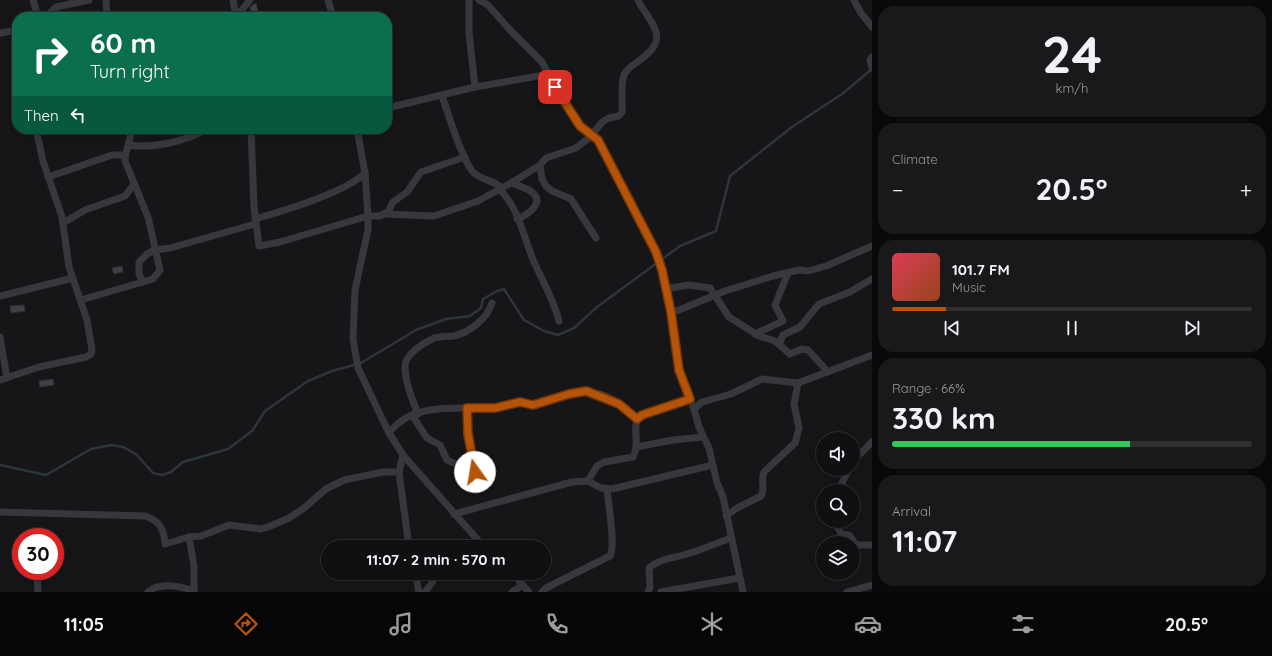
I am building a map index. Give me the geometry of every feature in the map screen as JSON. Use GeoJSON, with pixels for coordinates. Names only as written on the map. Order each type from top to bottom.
{"type":"FeatureCollection","features":[{"type":"Feature","properties":{"kind":"street"},"geometry":{"type":"LineString","coordinates":[[33,0],[37,12]]}},
{"type":"Feature","properties":{"kind":"street"},"geometry":{"type":"LineString","coordinates":[[51,12],[56,7],[89,0]]}},
{"type":"Feature","properties":{"kind":"street"},"geometry":{"type":"LineString","coordinates":[[106,0],[107,12]]}},
{"type":"Feature","properties":{"kind":"street"},"geometry":{"type":"LineString","coordinates":[[233,0],[235,12]]}},
{"type":"Feature","properties":{"kind":"street"},"geometry":{"type":"LineString","coordinates":[[240,12],[250,0]]}},
{"type":"Feature","properties":{"kind":"street"},"geometry":{"type":"LineString","coordinates":[[328,0],[332,12]]}},
{"type":"Feature","properties":{"kind":"street"},"geometry":{"type":"LineString","coordinates":[[469,0],[469,33],[475,87]]}},
{"type":"Feature","properties":{"kind":"street"},"geometry":{"type":"LineString","coordinates":[[479,0],[488,5],[509,30],[542,62],[550,74],[569,111],[580,126],[592,135],[600,144],[645,228],[659,260],[671,311],[679,370],[713,465],[743,592]]}},
{"type":"Feature","properties":{"kind":"street"},"geometry":{"type":"LineString","coordinates":[[251,134],[255,222],[259,246],[280,242],[368,216],[380,216],[385,214],[437,216],[478,201],[540,165],[546,158],[576,148],[592,135],[602,122],[609,118],[617,117],[621,114],[624,75],[628,69],[649,53],[656,40],[653,21],[638,0]]}},
{"type":"Feature","properties":{"kind":"street"},"geometry":{"type":"LineString","coordinates":[[854,0],[861,13],[872,26]]}},
{"type":"Feature","properties":{"kind":"street"},"geometry":{"type":"LineString","coordinates":[[0,33],[12,31]]}},
{"type":"Feature","properties":{"kind":"street"},"geometry":{"type":"LineString","coordinates":[[872,57],[870,60],[872,68]]}},
{"type":"Feature","properties":{"kind":"street"},"geometry":{"type":"LineString","coordinates":[[392,107],[475,87],[550,74]]}},
{"type":"Feature","properties":{"kind":"street"},"geometry":{"type":"LineString","coordinates":[[442,96],[465,157],[474,174],[493,181],[501,189],[513,209],[534,262],[553,300],[559,321]]}},
{"type":"Feature","properties":{"kind":"street"},"geometry":{"type":"LineString","coordinates":[[0,337],[4,379],[39,367],[86,357],[91,354],[89,330],[81,300],[69,267],[63,223],[48,176],[37,134]]}},
{"type":"Feature","properties":{"kind":"street"},"geometry":{"type":"LineString","coordinates":[[81,300],[143,282],[156,277],[160,270],[148,217],[126,167],[125,155],[130,145],[131,134]]}},
{"type":"Feature","properties":{"kind":"street"},"geometry":{"type":"LineString","coordinates":[[130,145],[140,146],[180,140],[199,134]]}},
{"type":"Feature","properties":{"kind":"street"},"geometry":{"type":"LineString","coordinates":[[359,134],[365,173],[368,230],[355,290],[353,339],[355,359],[389,433],[404,455],[478,540]]}},
{"type":"Feature","properties":{"kind":"street"},"geometry":{"type":"LineString","coordinates":[[48,176],[112,155],[125,155]]}},
{"type":"Feature","properties":{"kind":"street"},"geometry":{"type":"LineString","coordinates":[[385,214],[393,202],[407,192],[421,172],[465,157]]}},
{"type":"Feature","properties":{"kind":"street"},"geometry":{"type":"LineString","coordinates":[[540,165],[542,179],[546,186],[552,191],[571,199],[596,238]]}},
{"type":"Feature","properties":{"kind":"street"},"geometry":{"type":"LineString","coordinates":[[143,282],[139,274],[139,262],[147,254],[155,250],[170,248],[255,222],[346,186],[365,173]]}},
{"type":"Feature","properties":{"kind":"street"},"geometry":{"type":"LineString","coordinates":[[511,183],[533,193],[536,198],[535,206],[529,214],[517,219]]}},
{"type":"Feature","properties":{"kind":"street"},"geometry":{"type":"LineString","coordinates":[[63,223],[74,215],[95,206],[110,200],[119,200],[129,193],[134,184]]}},
{"type":"Feature","properties":{"kind":"street"},"geometry":{"type":"LineString","coordinates":[[671,311],[682,309],[716,295],[773,276],[801,270],[808,271],[826,266],[872,246]]}},
{"type":"Feature","properties":{"kind":"street"},"geometry":{"type":"LineString","coordinates":[[756,334],[782,322],[775,305],[788,274]]}},
{"type":"Feature","properties":{"kind":"street"},"geometry":{"type":"LineString","coordinates":[[0,296],[73,278]]}},
{"type":"Feature","properties":{"kind":"street"},"geometry":{"type":"LineString","coordinates":[[779,344],[782,335],[800,327],[819,304],[850,292],[872,279]]}},
{"type":"Feature","properties":{"kind":"street"},"geometry":{"type":"LineString","coordinates":[[666,287],[670,288],[689,285],[706,287],[712,290],[729,317],[756,334],[773,340],[790,354],[802,349],[808,350],[828,372]]}},
{"type":"Feature","properties":{"kind":"street"},"geometry":{"type":"LineString","coordinates":[[475,472],[465,474],[461,472],[457,465],[447,460],[440,445],[427,438],[415,415],[405,366],[407,358],[432,339],[455,335],[473,327],[487,316],[492,303]]}},
{"type":"Feature","properties":{"kind":"street"},"geometry":{"type":"LineString","coordinates":[[694,409],[702,402],[730,394],[762,379],[798,383],[872,355]]}},
{"type":"Feature","properties":{"kind":"street"},"geometry":{"type":"LineString","coordinates":[[726,516],[737,508],[761,496],[764,488],[762,477],[764,472],[795,443],[799,428],[794,404],[798,383]]}},
{"type":"Feature","properties":{"kind":"street"},"geometry":{"type":"LineString","coordinates":[[389,433],[398,422],[415,415],[438,409],[495,408],[520,402],[533,405],[569,394],[586,391],[619,404],[637,419]]}},
{"type":"Feature","properties":{"kind":"street"},"geometry":{"type":"LineString","coordinates":[[588,481],[598,466],[604,462],[633,457],[636,447],[637,419],[642,415],[690,399]]}},
{"type":"Feature","properties":{"kind":"street"},"geometry":{"type":"LineString","coordinates":[[467,408],[468,434],[478,483]]}},
{"type":"Feature","properties":{"kind":"street"},"geometry":{"type":"LineString","coordinates":[[636,447],[673,440],[703,437]]}},
{"type":"Feature","properties":{"kind":"street"},"geometry":{"type":"LineString","coordinates":[[860,454],[872,442]]}},
{"type":"Feature","properties":{"kind":"street"},"geometry":{"type":"LineString","coordinates":[[404,455],[399,472],[408,540]]}},
{"type":"Feature","properties":{"kind":"street"},"geometry":{"type":"LineString","coordinates":[[454,514],[572,482],[588,481],[601,488],[607,489],[713,465]]}},
{"type":"Feature","properties":{"kind":"street"},"geometry":{"type":"LineString","coordinates":[[0,512],[145,516],[155,519],[163,528],[165,544],[188,537],[201,536],[229,525],[261,529],[268,527],[290,518],[315,500],[326,489],[344,480],[383,472],[399,472]]}},
{"type":"Feature","properties":{"kind":"street"},"geometry":{"type":"LineString","coordinates":[[542,592],[546,588],[610,556],[612,553],[607,489]]}},
{"type":"Feature","properties":{"kind":"street"},"geometry":{"type":"LineString","coordinates":[[838,528],[841,534],[849,535],[856,545],[866,547],[872,545]]}},
{"type":"Feature","properties":{"kind":"street"},"geometry":{"type":"LineString","coordinates":[[148,592],[152,588],[170,586],[194,592],[194,566],[188,537]]}},
{"type":"Feature","properties":{"kind":"street"},"geometry":{"type":"LineString","coordinates":[[648,592],[650,587],[649,568],[653,565],[663,560],[688,554],[731,538]]}},
{"type":"Feature","properties":{"kind":"street"},"geometry":{"type":"LineString","coordinates":[[661,592],[739,578]]}},
{"type":"Feature","properties":{"kind":"street"},"geometry":{"type":"LineString","coordinates":[[37,580],[38,592]]}},
{"type":"Feature","properties":{"kind":"street"},"geometry":{"type":"LineString","coordinates":[[416,580],[419,592]]}},
{"type":"Feature","properties":{"kind":"street"},"geometry":{"type":"LineString","coordinates":[[425,592],[434,580]]}},
{"type":"Feature","properties":{"kind":"street"},"geometry":{"type":"LineString","coordinates":[[518,580],[529,592]]}},
{"type":"Feature","properties":{"kind":"street"},"geometry":{"type":"LineString","coordinates":[[512,592],[523,585]]}},
{"type":"Feature","properties":{"kind":"street"},"geometry":{"type":"LineString","coordinates":[[847,592],[872,585]]}},
{"type":"Feature","properties":{"kind":"building"},"geometry":{"type":"Polygon","coordinates":[[[256,3],[258,12],[251,12],[250,7],[256,3]]]}},
{"type":"Feature","properties":{"kind":"building"},"geometry":{"type":"Polygon","coordinates":[[[122,266],[123,272],[114,274],[112,268],[122,266]]]}},
{"type":"Feature","properties":{"kind":"building"},"geometry":{"type":"Polygon","coordinates":[[[24,305],[25,311],[11,313],[10,306],[24,305]]]}},
{"type":"Feature","properties":{"kind":"building"},"geometry":{"type":"Polygon","coordinates":[[[53,379],[54,385],[40,387],[39,381],[53,379]]]}},
{"type":"Feature","properties":{"kind":"waterway"},"geometry":{"type":"LineString","coordinates":[[0,465],[46,475],[91,449],[111,445],[123,447],[136,454],[153,473],[162,475],[171,472],[183,462],[228,449],[252,431],[265,411],[308,381],[332,371],[361,363],[416,330],[446,319],[470,316],[481,308],[483,299],[497,291],[504,289],[524,320],[544,331],[558,335],[574,328],[597,307],[680,246],[716,231],[730,176],[792,127],[842,94],[872,69]]}},
{"type":"Feature","properties":{"kind":"route"},"geometry":{"type":"LineString","coordinates":[[475,472],[466,422],[467,408],[495,408],[520,402],[527,405],[533,405],[559,396],[586,391],[594,392],[612,400],[624,407],[637,419],[639,416],[690,399],[679,370],[673,322],[668,303],[665,279],[656,252],[645,228],[598,140],[580,126],[555,87]]}}]}
